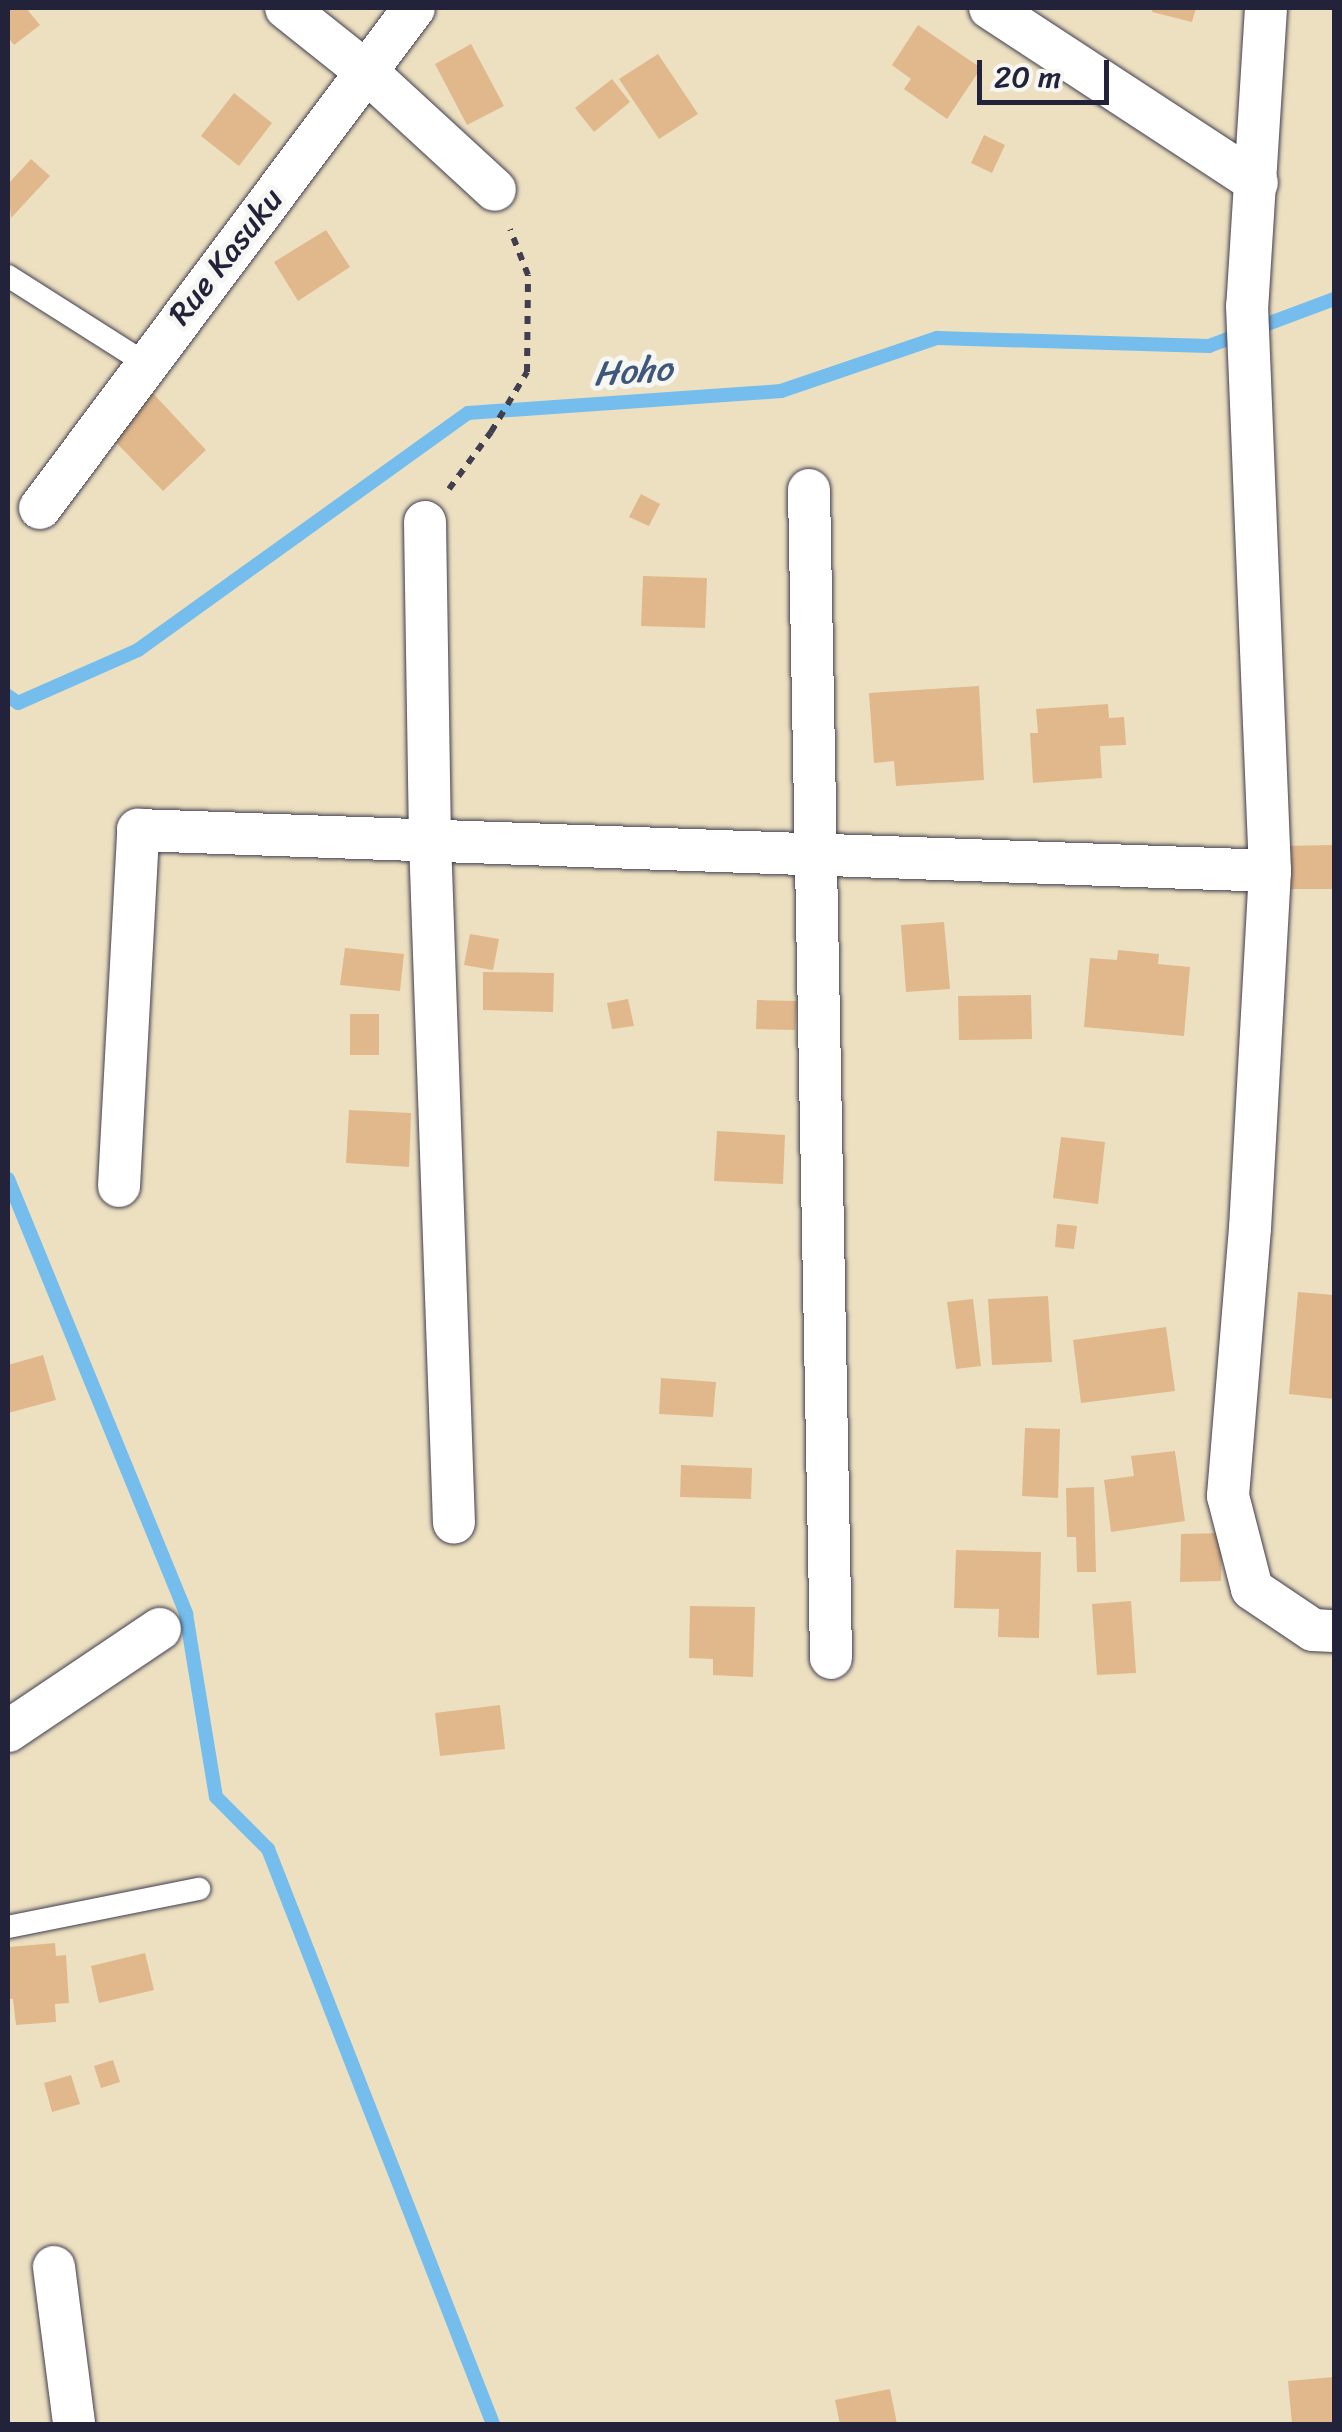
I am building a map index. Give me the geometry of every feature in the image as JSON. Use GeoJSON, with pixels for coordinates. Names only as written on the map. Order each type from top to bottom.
{"type":"FeatureCollection","features":[{"type":"Feature","properties":{"kind":"street"},"geometry":{"type":"LineString","coordinates":[[286,8],[368,74],[495,190]]}},
{"type":"Feature","properties":{"kind":"street","name":"Rue Kasuku"},"geometry":{"type":"LineString","coordinates":[[40,508],[145,362],[368,74],[414,8]]}},
{"type":"Feature","properties":{"kind":"street"},"geometry":{"type":"LineString","coordinates":[[990,8],[1256,183]]}},
{"type":"Feature","properties":{"kind":"street"},"geometry":{"type":"LineString","coordinates":[[1266,8],[1247,306],[1270,871],[1250,1228],[1228,1496],[1252,1588],[1312,1630],[1334,1631]]}},
{"type":"Feature","properties":{"kind":"street"},"geometry":{"type":"LineString","coordinates":[[809,490],[830,1658]]}},
{"type":"Feature","properties":{"kind":"street"},"geometry":{"type":"LineString","coordinates":[[425,522],[430,840],[454,1523]]}},
{"type":"Feature","properties":{"kind":"street"},"geometry":{"type":"LineString","coordinates":[[118,1186],[138,830],[1270,871]]}},
{"type":"Feature","properties":{"kind":"street"},"geometry":{"type":"LineString","coordinates":[[8,1731],[160,1629]]}},
{"type":"Feature","properties":{"kind":"street"},"geometry":{"type":"LineString","coordinates":[[54,2267],[74,2424]]}},
{"type":"Feature","properties":{"kind":"lane"},"geometry":{"type":"LineString","coordinates":[[8,276],[145,362]]}},
{"type":"Feature","properties":{"kind":"lane"},"geometry":{"type":"LineString","coordinates":[[8,1927],[199,1889]]}},
{"type":"Feature","properties":{"kind":"path"},"geometry":{"type":"LineString","coordinates":[[425,522],[492,432],[527,372],[528,275],[495,190]]}},
{"type":"Feature","properties":{"kind":"building"},"geometry":{"type":"Polygon","coordinates":[[[8,8],[26,8],[40,25],[14,45],[8,37],[8,8]]]}},
{"type":"Feature","properties":{"kind":"building"},"geometry":{"type":"Polygon","coordinates":[[[1153,8],[1196,8],[1192,22],[1152,12],[1153,8]]]}},
{"type":"Feature","properties":{"kind":"building"},"geometry":{"type":"Polygon","coordinates":[[[918,25],[981,68],[947,119],[904,89],[911,79],[892,65],[918,25]]]}},
{"type":"Feature","properties":{"kind":"building"},"geometry":{"type":"Polygon","coordinates":[[[471,44],[504,106],[467,125],[435,64],[471,44]]]}},
{"type":"Feature","properties":{"kind":"building"},"geometry":{"type":"Polygon","coordinates":[[[658,54],[698,114],[659,139],[619,79],[658,54]]]}},
{"type":"Feature","properties":{"kind":"building"},"geometry":{"type":"Polygon","coordinates":[[[612,79],[630,102],[594,132],[575,108],[612,79]]]}},
{"type":"Feature","properties":{"kind":"building"},"geometry":{"type":"Polygon","coordinates":[[[234,93],[272,123],[239,166],[201,136],[234,93]]]}},
{"type":"Feature","properties":{"kind":"building"},"geometry":{"type":"Polygon","coordinates":[[[984,135],[1005,145],[992,173],[971,163],[984,135]]]}},
{"type":"Feature","properties":{"kind":"building"},"geometry":{"type":"Polygon","coordinates":[[[31,159],[50,176],[11,218],[8,184],[31,159]]]}},
{"type":"Feature","properties":{"kind":"building"},"geometry":{"type":"Polygon","coordinates":[[[326,230],[350,267],[298,301],[274,262],[326,230]]]}},
{"type":"Feature","properties":{"kind":"building"},"geometry":{"type":"Polygon","coordinates":[[[147,387],[206,450],[163,491],[103,429],[147,387]]]}},
{"type":"Feature","properties":{"kind":"building"},"geometry":{"type":"Polygon","coordinates":[[[641,494],[660,504],[649,526],[629,517],[641,494]]]}},
{"type":"Feature","properties":{"kind":"building"},"geometry":{"type":"Polygon","coordinates":[[[643,576],[707,578],[705,628],[641,626],[643,576]]]}},
{"type":"Feature","properties":{"kind":"building"},"geometry":{"type":"Polygon","coordinates":[[[979,686],[984,780],[896,786],[894,761],[874,763],[869,693],[979,686]]]}},
{"type":"Feature","properties":{"kind":"building"},"geometry":{"type":"Polygon","coordinates":[[[1108,704],[1109,718],[1124,717],[1126,745],[1100,746],[1102,778],[1033,783],[1030,733],[1038,733],[1036,709],[1108,704]]]}},
{"type":"Feature","properties":{"kind":"building"},"geometry":{"type":"Polygon","coordinates":[[[1334,845],[1334,889],[1283,889],[1282,846],[1334,845]]]}},
{"type":"Feature","properties":{"kind":"building"},"geometry":{"type":"Polygon","coordinates":[[[944,922],[950,989],[906,992],[901,925],[944,922]]]}},
{"type":"Feature","properties":{"kind":"building"},"geometry":{"type":"Polygon","coordinates":[[[470,934],[499,939],[493,970],[464,965],[470,934]]]}},
{"type":"Feature","properties":{"kind":"building"},"geometry":{"type":"Polygon","coordinates":[[[345,948],[404,954],[400,991],[340,985],[345,948]]]}},
{"type":"Feature","properties":{"kind":"building"},"geometry":{"type":"Polygon","coordinates":[[[1118,950],[1159,954],[1158,964],[1190,967],[1184,1036],[1084,1027],[1090,958],[1117,960],[1118,950]]]}},
{"type":"Feature","properties":{"kind":"building"},"geometry":{"type":"Polygon","coordinates":[[[483,972],[554,973],[553,1012],[483,1010],[483,972]]]}},
{"type":"Feature","properties":{"kind":"building"},"geometry":{"type":"Polygon","coordinates":[[[1031,995],[1032,1039],[959,1040],[958,996],[1031,995]]]}},
{"type":"Feature","properties":{"kind":"building"},"geometry":{"type":"Polygon","coordinates":[[[628,999],[634,1026],[612,1029],[607,1003],[628,999]]]}},
{"type":"Feature","properties":{"kind":"building"},"geometry":{"type":"Polygon","coordinates":[[[757,1000],[797,1001],[795,1030],[756,1029],[757,1000]]]}},
{"type":"Feature","properties":{"kind":"building"},"geometry":{"type":"Polygon","coordinates":[[[350,1014],[379,1014],[379,1055],[350,1055],[350,1014]]]}},
{"type":"Feature","properties":{"kind":"building"},"geometry":{"type":"Polygon","coordinates":[[[349,1110],[411,1113],[409,1167],[346,1163],[349,1110]]]}},
{"type":"Feature","properties":{"kind":"building"},"geometry":{"type":"Polygon","coordinates":[[[717,1131],[785,1135],[783,1184],[714,1181],[717,1131]]]}},
{"type":"Feature","properties":{"kind":"building"},"geometry":{"type":"Polygon","coordinates":[[[1061,1137],[1105,1142],[1098,1204],[1053,1198],[1061,1137]]]}},
{"type":"Feature","properties":{"kind":"building"},"geometry":{"type":"Polygon","coordinates":[[[1057,1224],[1077,1226],[1074,1249],[1055,1247],[1057,1224]]]}},
{"type":"Feature","properties":{"kind":"building"},"geometry":{"type":"Polygon","coordinates":[[[1298,1292],[1334,1295],[1334,1399],[1289,1394],[1298,1292]]]}},
{"type":"Feature","properties":{"kind":"building"},"geometry":{"type":"Polygon","coordinates":[[[1048,1296],[1052,1362],[992,1365],[988,1299],[1048,1296]]]}},
{"type":"Feature","properties":{"kind":"building"},"geometry":{"type":"Polygon","coordinates":[[[973,1299],[981,1366],[956,1369],[947,1302],[973,1299]]]}},
{"type":"Feature","properties":{"kind":"building"},"geometry":{"type":"Polygon","coordinates":[[[1166,1327],[1175,1391],[1081,1403],[1073,1340],[1166,1327]]]}},
{"type":"Feature","properties":{"kind":"building"},"geometry":{"type":"Polygon","coordinates":[[[43,1355],[56,1400],[8,1413],[8,1365],[43,1355]]]}},
{"type":"Feature","properties":{"kind":"building"},"geometry":{"type":"Polygon","coordinates":[[[661,1378],[716,1382],[713,1417],[659,1414],[661,1378]]]}},
{"type":"Feature","properties":{"kind":"building"},"geometry":{"type":"Polygon","coordinates":[[[1025,1428],[1060,1429],[1058,1498],[1022,1496],[1025,1428]]]}},
{"type":"Feature","properties":{"kind":"building"},"geometry":{"type":"Polygon","coordinates":[[[1175,1451],[1185,1521],[1111,1532],[1104,1480],[1134,1476],[1131,1456],[1175,1451]]]}},
{"type":"Feature","properties":{"kind":"building"},"geometry":{"type":"Polygon","coordinates":[[[681,1465],[752,1468],[751,1499],[680,1497],[681,1465]]]}},
{"type":"Feature","properties":{"kind":"building"},"geometry":{"type":"Polygon","coordinates":[[[1094,1487],[1096,1572],[1077,1572],[1076,1537],[1067,1537],[1066,1488],[1094,1487]]]}},
{"type":"Feature","properties":{"kind":"building"},"geometry":{"type":"Polygon","coordinates":[[[1222,1533],[1221,1581],[1180,1582],[1181,1534],[1222,1533]]]}},
{"type":"Feature","properties":{"kind":"building"},"geometry":{"type":"Polygon","coordinates":[[[956,1550],[1041,1552],[1039,1638],[998,1637],[999,1609],[954,1608],[956,1550]]]}},
{"type":"Feature","properties":{"kind":"building"},"geometry":{"type":"Polygon","coordinates":[[[1131,1601],[1136,1673],[1097,1675],[1092,1604],[1131,1601]]]}},
{"type":"Feature","properties":{"kind":"building"},"geometry":{"type":"Polygon","coordinates":[[[690,1606],[755,1607],[753,1677],[713,1675],[713,1659],[689,1658],[690,1606]]]}},
{"type":"Feature","properties":{"kind":"building"},"geometry":{"type":"Polygon","coordinates":[[[500,1705],[505,1749],[440,1756],[435,1713],[500,1705]]]}},
{"type":"Feature","properties":{"kind":"building"},"geometry":{"type":"Polygon","coordinates":[[[55,1943],[56,1956],[66,1955],[69,2003],[55,2004],[56,2022],[16,2025],[13,1999],[8,1999],[9,1947],[55,1943]]]}},
{"type":"Feature","properties":{"kind":"building"},"geometry":{"type":"Polygon","coordinates":[[[145,1953],[154,1990],[99,2003],[91,1966],[145,1953]]]}},
{"type":"Feature","properties":{"kind":"building"},"geometry":{"type":"Polygon","coordinates":[[[113,2060],[120,2082],[101,2088],[94,2066],[113,2060]]]}},
{"type":"Feature","properties":{"kind":"building"},"geometry":{"type":"Polygon","coordinates":[[[71,2075],[80,2104],[52,2112],[44,2083],[71,2075]]]}},
{"type":"Feature","properties":{"kind":"building"},"geometry":{"type":"Polygon","coordinates":[[[1334,2377],[1334,2424],[1292,2424],[1288,2381],[1334,2377]]]}},
{"type":"Feature","properties":{"kind":"building"},"geometry":{"type":"Polygon","coordinates":[[[890,2389],[897,2424],[840,2424],[835,2400],[890,2389]]]}},
{"type":"Feature","properties":{"kind":"waterway","name":"Hoho"},"geometry":{"type":"LineString","coordinates":[[8,696],[18,703],[138,650],[468,413],[781,391],[937,338],[1209,346],[1334,299]]}},
{"type":"Feature","properties":{"kind":"waterway"},"geometry":{"type":"LineString","coordinates":[[8,1179],[186,1614],[216,1797],[268,1849],[493,2424]]}}]}
